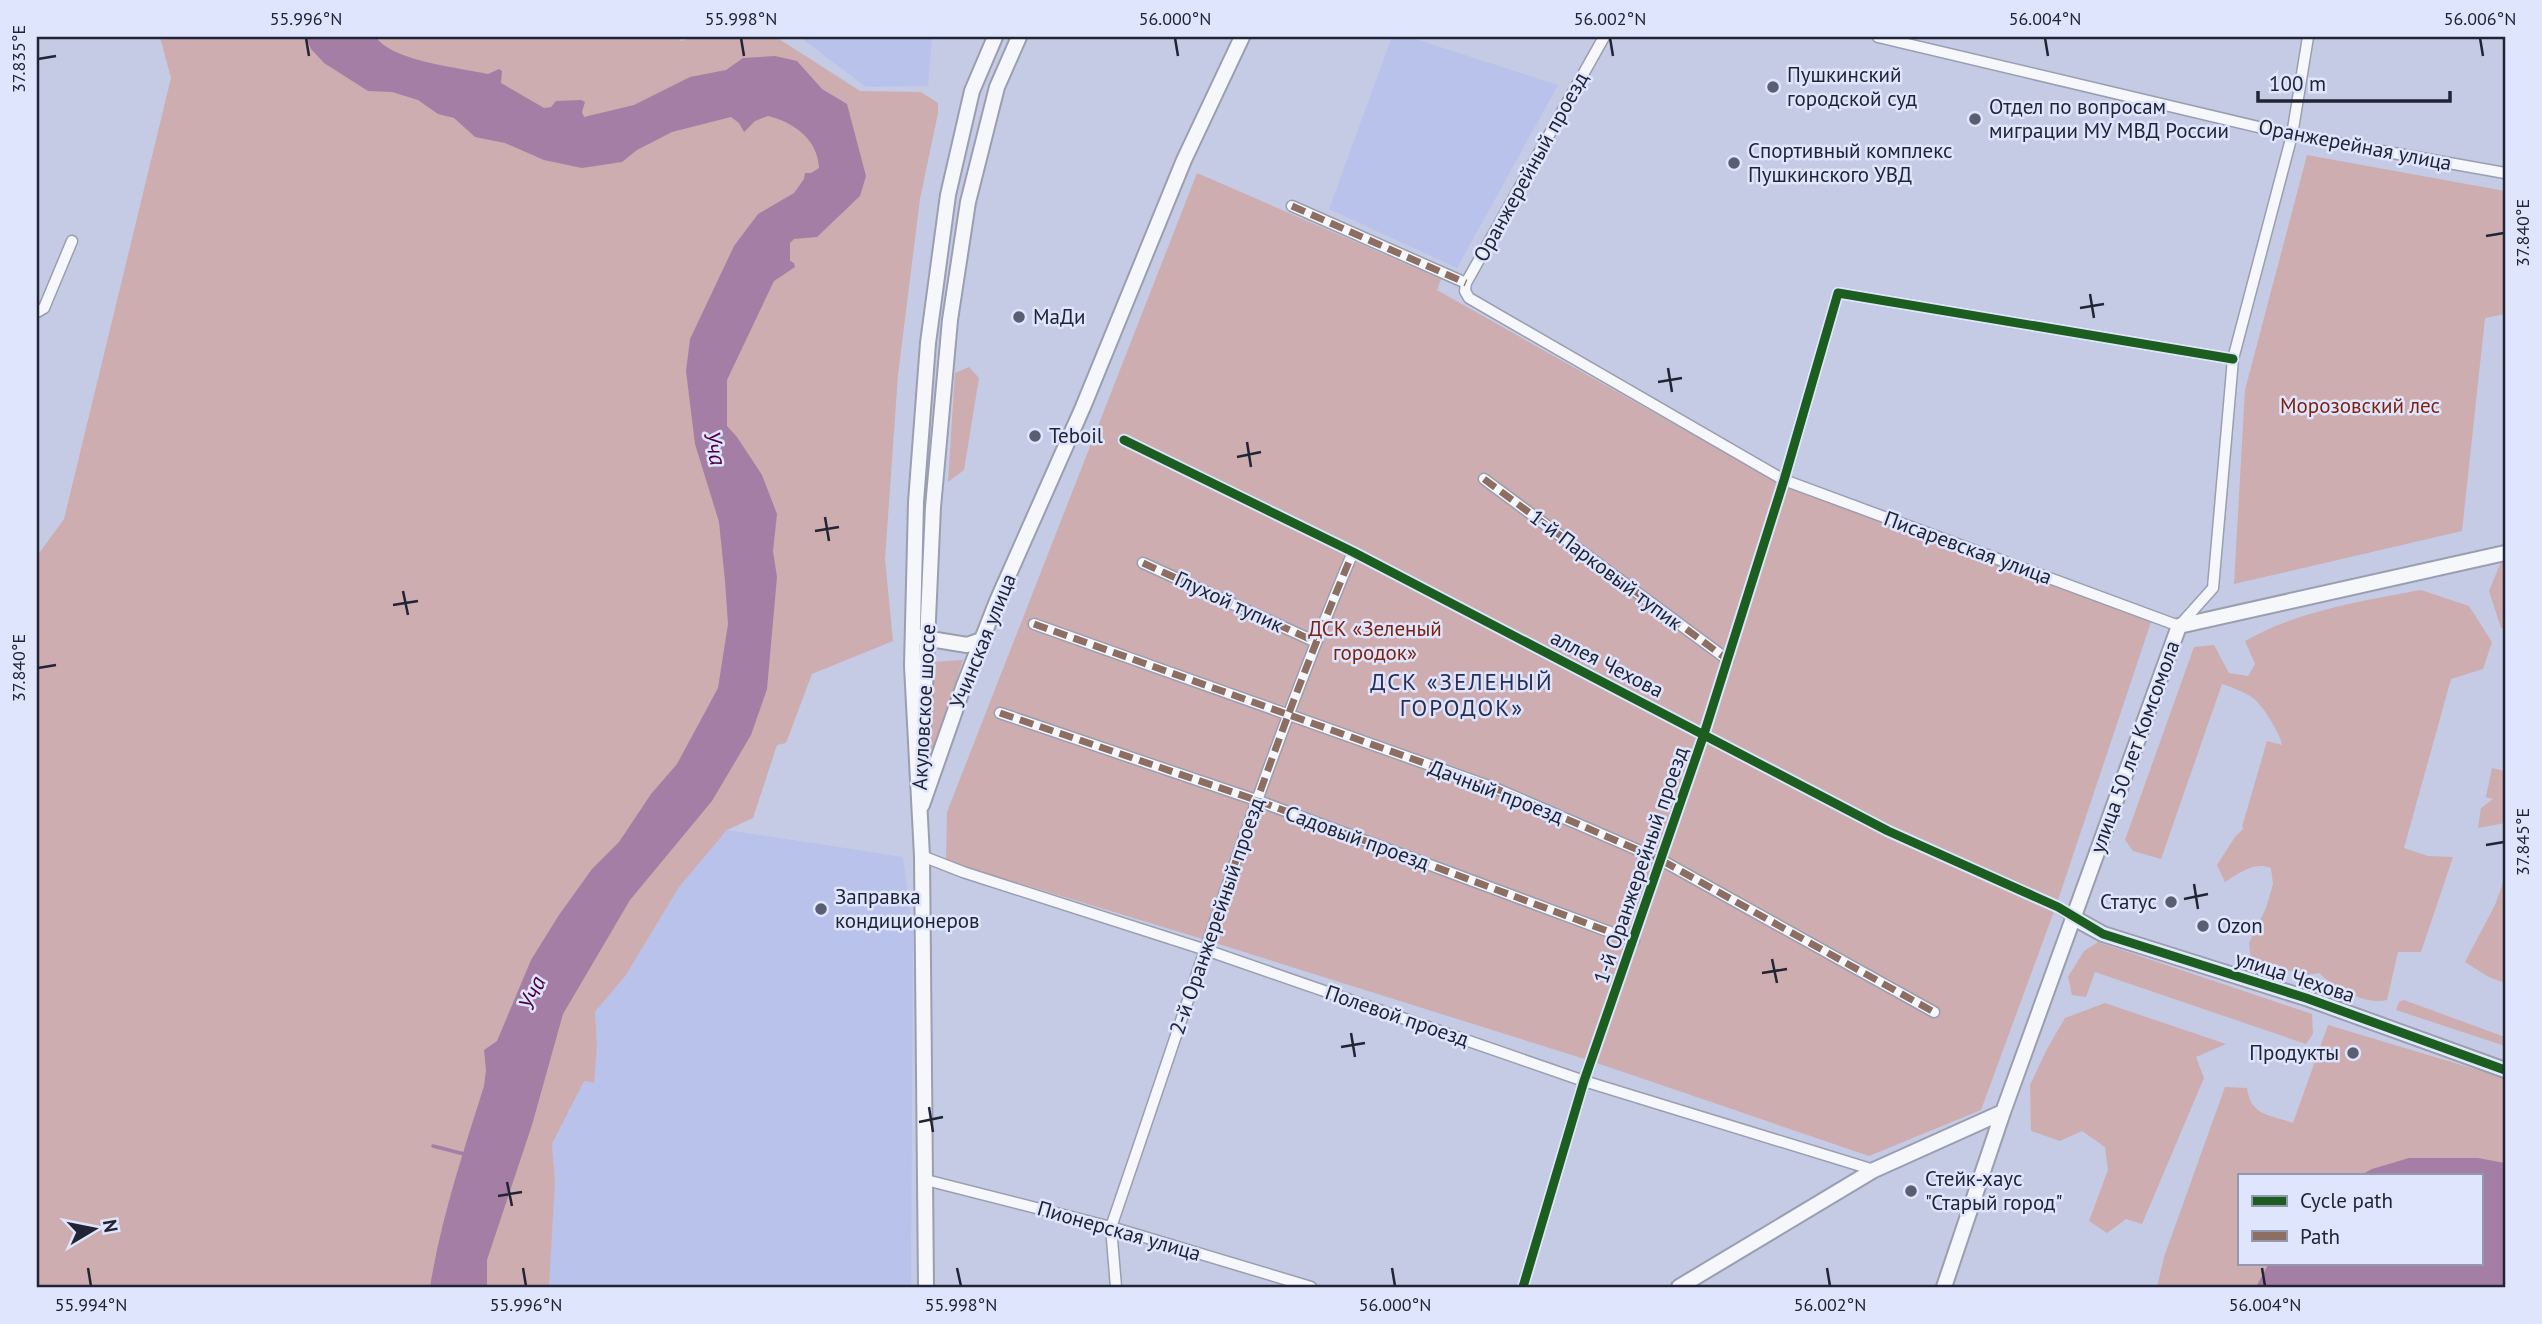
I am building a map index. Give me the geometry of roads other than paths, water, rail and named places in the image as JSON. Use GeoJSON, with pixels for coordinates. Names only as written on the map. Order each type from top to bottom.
{"type":"FeatureCollection","features":[{"type":"Feature","properties":{"kind":"street","name":"Акуловское шоссе"},"geometry":{"type":"LineString","coordinates":[[919,813],[912,634],[916,502],[928,343],[948,195],[972,90],[995,37]]}},
{"type":"Feature","properties":{"kind":"street","name":"Акуловское шоссе"},"geometry":{"type":"LineString","coordinates":[[919,813],[933,507],[950,320],[968,202],[997,87],[1018,37]]}},
{"type":"Feature","properties":{"kind":"street","name":"Учинская улица"},"geometry":{"type":"LineString","coordinates":[[926,1287],[922,856],[919,813],[981,640],[1087,397],[1184,160],[1242,37]]}},
{"type":"Feature","properties":{"kind":"street","name":"Оранжерейный проезд"},"geometry":{"type":"LineString","coordinates":[[1469,298],[1465,291],[1466,283],[1604,37]]}},
{"type":"Feature","properties":{"kind":"street","name":"Оранжерейная улица"},"geometry":{"type":"LineString","coordinates":[[1878,37],[2292,135],[2505,173]]}},
{"type":"Feature","properties":{"kind":"street","name":"улица 50 лет Комсомола"},"geometry":{"type":"LineString","coordinates":[[1944,1287],[2003,1112],[2179,626],[2213,588],[2233,359],[2292,135],[2308,37]]}},
{"type":"Feature","properties":{"kind":"street"},"geometry":{"type":"LineString","coordinates":[[1292,206],[1466,283]]}},
{"type":"Feature","properties":{"kind":"street"},"geometry":{"type":"LineString","coordinates":[[37,312],[44,308],[72,241]]}},
{"type":"Feature","properties":{"kind":"street","name":"1-й Оранжерейный проезд"},"geometry":{"type":"LineString","coordinates":[[1523,1287],[1584,1080],[1634,941],[1728,660],[1838,293],[2233,359]]}},
{"type":"Feature","properties":{"kind":"street","name":"Писаревская улица"},"geometry":{"type":"LineString","coordinates":[[1469,298],[1784,480],[2179,626]]}},
{"type":"Feature","properties":{"kind":"street","name":"аллея Чехова"},"geometry":{"type":"LineString","coordinates":[[1124,440],[1353,552],[1888,831],[2058,907],[2074,918]]}},
{"type":"Feature","properties":{"kind":"street","name":"1-й Парковый тупик"},"geometry":{"type":"LineString","coordinates":[[1484,480],[1728,660]]}},
{"type":"Feature","properties":{"kind":"street","name":"2-й Оранжерейный проезд"},"geometry":{"type":"LineString","coordinates":[[1116,1287],[1111,1227],[1256,800],[1353,552]]}},
{"type":"Feature","properties":{"kind":"street"},"geometry":{"type":"LineString","coordinates":[[2179,626],[2505,553]]}},
{"type":"Feature","properties":{"kind":"street","name":"Глухой тупик"},"geometry":{"type":"LineString","coordinates":[[1143,563],[1316,642]]}},
{"type":"Feature","properties":{"kind":"street","name":"Дачный проезд"},"geometry":{"type":"LineString","coordinates":[[1034,624],[1497,789],[1661,860],[1934,1012]]}},
{"type":"Feature","properties":{"kind":"street"},"geometry":{"type":"LineString","coordinates":[[912,634],[967,645],[981,640]]}},
{"type":"Feature","properties":{"kind":"street","name":"Садовый проезд"},"geometry":{"type":"LineString","coordinates":[[1000,713],[1256,800],[1634,941]]}},
{"type":"Feature","properties":{"kind":"street","name":"Полевой проезд"},"geometry":{"type":"LineString","coordinates":[[922,856],[1584,1080],[1874,1170]]}},
{"type":"Feature","properties":{"kind":"street","name":"улица Чехова"},"geometry":{"type":"LineString","coordinates":[[2074,918],[2103,934],[2306,998],[2505,1070]]}},
{"type":"Feature","properties":{"kind":"street"},"geometry":{"type":"LineString","coordinates":[[1679,1287],[1874,1170],[2003,1112]]}},
{"type":"Feature","properties":{"kind":"street","name":"Пионерская улица"},"geometry":{"type":"LineString","coordinates":[[926,1180],[1111,1227],[1311,1287]]}},
{"type":"Feature","properties":{"kind":"water","name":"Уча"},"geometry":{"type":"Polygon","coordinates":[[[306,37],[376,37],[384,45],[411,58],[488,74],[499,69],[502,71],[501,83],[544,108],[551,107],[556,101],[585,102],[582,112],[584,117],[634,105],[690,77],[726,70],[743,58],[775,56],[797,61],[822,89],[847,104],[866,176],[860,196],[817,237],[794,239],[790,243],[790,261],[795,267],[774,281],[727,380],[727,426],[762,475],[777,514],[773,551],[777,577],[767,689],[751,735],[712,801],[630,900],[563,1014],[532,1125],[487,1260],[487,1287],[430,1287],[446,1211],[484,1086],[484,1050],[497,1041],[531,960],[559,915],[592,869],[619,842],[651,794],[677,764],[718,688],[728,624],[725,581],[719,522],[695,444],[686,371],[690,339],[734,246],[758,214],[794,193],[805,173],[819,168],[818,158],[809,140],[795,127],[768,116],[755,121],[744,132],[739,123],[731,117],[672,132],[637,150],[622,162],[582,168],[544,160],[505,143],[475,137],[454,118],[438,114],[418,100],[392,92],[368,91],[324,63],[311,49],[306,37]]]}},
{"type":"Feature","properties":{"kind":"water"},"geometry":{"type":"Polygon","coordinates":[[[2409,1158],[2478,1158],[2505,1163],[2505,1287],[2256,1287],[2268,1264],[2482,1264],[2482,1174],[2363,1174],[2409,1158]]]}},
{"type":"Feature","properties":{"kind":"waterway"},"geometry":{"type":"LineString","coordinates":[[433,1146],[464,1154]]}},
{"type":"Feature","properties":{"kind":"place","name":"Пушкинский городской суд"},"geometry":{"type":"Point","coordinates":[1773,87]}},
{"type":"Feature","properties":{"kind":"place","name":"Отдел по вопросам миграции МУ МВД России"},"geometry":{"type":"Point","coordinates":[1975,119]}},
{"type":"Feature","properties":{"kind":"place","name":"Спортивный комплекс Пушкинского УВД"},"geometry":{"type":"Point","coordinates":[1734,163]}},
{"type":"Feature","properties":{"kind":"place","name":"МаДи"},"geometry":{"type":"Point","coordinates":[1019,317]}},
{"type":"Feature","properties":{"kind":"place","name":"Teboil"},"geometry":{"type":"Point","coordinates":[1035,436]}},
{"type":"Feature","properties":{"kind":"place","name":"Статус"},"geometry":{"type":"Point","coordinates":[2171,902]}},
{"type":"Feature","properties":{"kind":"place","name":"Заправка кондиционеров"},"geometry":{"type":"Point","coordinates":[821,909]}},
{"type":"Feature","properties":{"kind":"place","name":"Ozon"},"geometry":{"type":"Point","coordinates":[2203,926]}},
{"type":"Feature","properties":{"kind":"place","name":"Продукты"},"geometry":{"type":"Point","coordinates":[2353,1053]}},
{"type":"Feature","properties":{"kind":"place","name":"Стейк-хаус \"Старый город\""},"geometry":{"type":"Point","coordinates":[1911,1191]}},
{"type":"Feature","properties":{"kind":"district","name":"ДСК «ЗЕЛЕНЫЙ ГОРОДОК»"},"geometry":{"type":"Point","coordinates":[1462,695]}},
{"type":"Feature","properties":{"kind":"park label","name":"Морозовский лес"},"geometry":{"type":"Point","coordinates":[2360,406]}},
{"type":"Feature","properties":{"kind":"park label","name":"ДСК «Зеленый городок»"},"geometry":{"type":"Point","coordinates":[1375,641]}}]}
